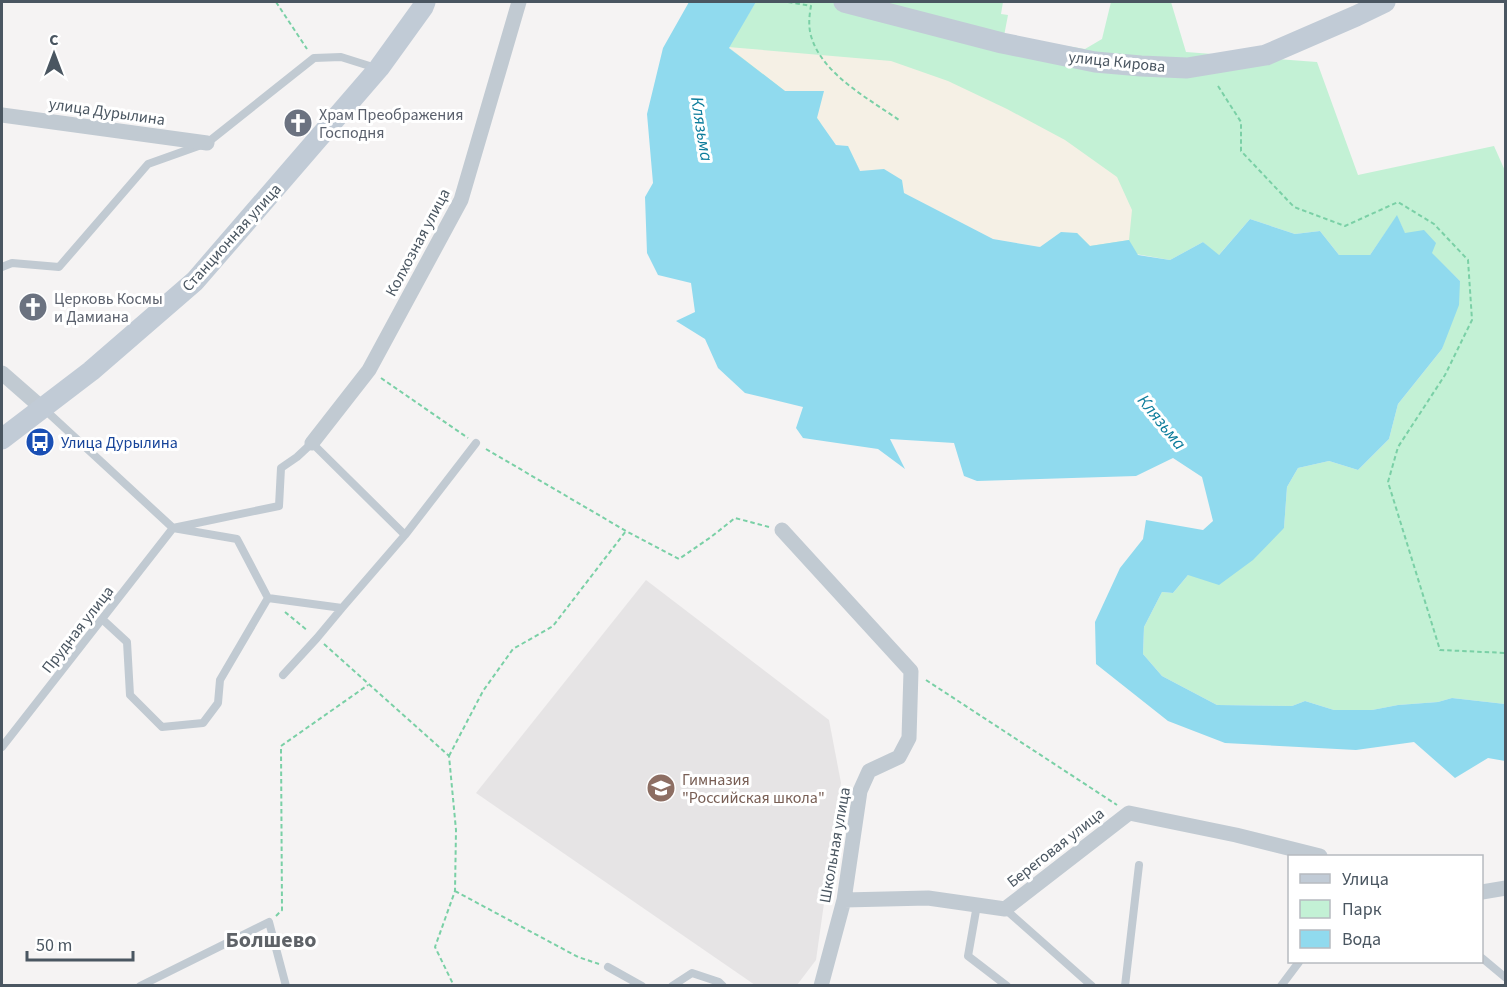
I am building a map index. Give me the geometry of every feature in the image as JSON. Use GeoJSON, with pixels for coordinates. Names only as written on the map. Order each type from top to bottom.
{"type":"FeatureCollection","features":[{"type":"Feature","properties":{"kind":"main road","name":"улица Кирова"},"geometry":{"type":"LineString","coordinates":[[844,2],[1002,43],[1095,62],[1187,68],[1266,55],[1385,2]]}},
{"type":"Feature","properties":{"kind":"main road","name":"Станционная улица"},"geometry":{"type":"LineString","coordinates":[[2,439],[91,371],[195,281],[378,68],[426,3]]}},
{"type":"Feature","properties":{"kind":"street","name":"Колхозная улица"},"geometry":{"type":"LineString","coordinates":[[312,443],[369,370],[461,200],[519,2]]}},
{"type":"Feature","properties":{"kind":"street","name":"улица Дурылина"},"geometry":{"type":"LineString","coordinates":[[2,115],[207,143]]}},
{"type":"Feature","properties":{"kind":"street"},"geometry":{"type":"LineString","coordinates":[[2,373],[42,408]]}},
{"type":"Feature","properties":{"kind":"street"},"geometry":{"type":"LineString","coordinates":[[782,530],[911,670]]}},
{"type":"Feature","properties":{"kind":"street","name":"Школьная улица"},"geometry":{"type":"LineString","coordinates":[[821,986],[844,900],[860,791],[869,771],[899,758],[909,738],[911,670]]}},
{"type":"Feature","properties":{"kind":"street","name":"Береговая улица"},"geometry":{"type":"LineString","coordinates":[[844,900],[928,898],[1005,909],[1129,813],[1236,835],[1316,855]]}},
{"type":"Feature","properties":{"kind":"street"},"geometry":{"type":"LineString","coordinates":[[1483,892],[1506,888]]}},
{"type":"Feature","properties":{"kind":"lane"},"geometry":{"type":"LineString","coordinates":[[2,267],[12,263],[59,267],[148,164],[207,143],[314,58],[341,57],[378,68]]}},
{"type":"Feature","properties":{"kind":"lane"},"geometry":{"type":"LineString","coordinates":[[42,408],[173,528],[237,539],[268,598]]}},
{"type":"Feature","properties":{"kind":"lane"},"geometry":{"type":"LineString","coordinates":[[173,528],[279,506],[281,468],[312,443],[405,535]]}},
{"type":"Feature","properties":{"kind":"lane"},"geometry":{"type":"LineString","coordinates":[[283,675],[405,535],[476,443]]}},
{"type":"Feature","properties":{"kind":"lane","name":"Прудная улица"},"geometry":{"type":"LineString","coordinates":[[2,747],[173,528]]}},
{"type":"Feature","properties":{"kind":"lane"},"geometry":{"type":"LineString","coordinates":[[268,598],[342,608]]}},
{"type":"Feature","properties":{"kind":"lane"},"geometry":{"type":"LineString","coordinates":[[102,618],[127,642],[130,695],[162,727],[203,723],[218,703],[220,680],[268,598]]}},
{"type":"Feature","properties":{"kind":"lane"},"geometry":{"type":"LineString","coordinates":[[1125,986],[1139,866]]}},
{"type":"Feature","properties":{"kind":"lane"},"geometry":{"type":"LineString","coordinates":[[977,905],[968,956],[1007,986]]}},
{"type":"Feature","properties":{"kind":"lane"},"geometry":{"type":"LineString","coordinates":[[1005,909],[1092,986]]}},
{"type":"Feature","properties":{"kind":"lane"},"geometry":{"type":"LineString","coordinates":[[140,986],[269,922],[286,986]]}},
{"type":"Feature","properties":{"kind":"lane"},"geometry":{"type":"LineString","coordinates":[[1483,959],[1506,978]]}},
{"type":"Feature","properties":{"kind":"lane"},"geometry":{"type":"LineString","coordinates":[[1281,986],[1298,963]]}},
{"type":"Feature","properties":{"kind":"lane"},"geometry":{"type":"LineString","coordinates":[[608,967],[642,986]]}},
{"type":"Feature","properties":{"kind":"lane"},"geometry":{"type":"LineString","coordinates":[[672,986],[692,974],[719,982],[723,986]]}},
{"type":"Feature","properties":{"kind":"path"},"geometry":{"type":"LineString","coordinates":[[276,2],[314,58]]}},
{"type":"Feature","properties":{"kind":"path"},"geometry":{"type":"LineString","coordinates":[[788,2],[811,6],[809,19],[811,39],[824,63],[843,80],[899,120]]}},
{"type":"Feature","properties":{"kind":"path"},"geometry":{"type":"LineString","coordinates":[[1218,86],[1241,122],[1241,151],[1293,207],[1345,226],[1398,202],[1434,224],[1468,260],[1472,320],[1445,375],[1398,447],[1388,482],[1440,650],[1506,653]]}},
{"type":"Feature","properties":{"kind":"path"},"geometry":{"type":"LineString","coordinates":[[369,370],[476,443],[626,531],[679,559],[735,518],[782,530]]}},
{"type":"Feature","properties":{"kind":"path"},"geometry":{"type":"LineString","coordinates":[[454,986],[435,946],[455,891],[456,830],[449,756],[483,691],[513,649],[553,626],[626,531]]}},
{"type":"Feature","properties":{"kind":"path"},"geometry":{"type":"LineString","coordinates":[[268,598],[317,638],[449,756]]}},
{"type":"Feature","properties":{"kind":"path"},"geometry":{"type":"LineString","coordinates":[[911,670],[1129,813]]}},
{"type":"Feature","properties":{"kind":"path"},"geometry":{"type":"LineString","coordinates":[[269,922],[282,910],[281,746],[369,684]]}},
{"type":"Feature","properties":{"kind":"path"},"geometry":{"type":"LineString","coordinates":[[455,891],[578,957],[608,967]]}},
{"type":"Feature","properties":{"kind":"shaded area","name":"Гимназия \"Российская школа\""},"geometry":{"type":"Polygon","coordinates":[[[646,580],[829,720],[841,783],[816,960],[797,985],[755,985],[476,793],[646,580]]]}},
{"type":"Feature","properties":{"kind":"green space"},"geometry":{"type":"Polygon","coordinates":[[[756,2],[1003,2],[1001,14],[1008,15],[1004,36],[1085,49],[1102,39],[1111,2],[1171,2],[1186,52],[1317,62],[1358,175],[1494,146],[1506,173],[1505,704],[1452,698],[1438,702],[1398,705],[1372,710],[1334,710],[1305,701],[1292,706],[1217,705],[1162,676],[1143,654],[1144,627],[1162,592],[1173,593],[1188,575],[1284,528],[1287,487],[1298,468],[1329,461],[1358,470],[1389,439],[1398,404],[1442,349],[1460,281],[1431,253],[1405,234],[1397,216],[1370,255],[1339,255],[1320,231],[1295,234],[1250,219],[1218,256],[1203,242],[1170,260],[1090,246],[1041,247],[904,193],[860,171],[848,146],[728,47],[756,2]]]}},
{"type":"Feature","properties":{"kind":"sand"},"geometry":{"type":"Polygon","coordinates":[[[728,47],[891,61],[948,81],[1007,109],[1065,140],[1117,177],[1132,210],[1129,240],[1090,246],[1077,233],[1041,247],[993,239],[860,171],[848,146],[836,145],[817,118],[728,47]]]}},
{"type":"Feature","properties":{"kind":"water","name":"Клязьма"},"geometry":{"type":"Polygon","coordinates":[[[689,2],[756,2],[729,48],[785,91],[824,91],[817,118],[836,145],[848,146],[860,171],[884,169],[902,180],[904,193],[993,239],[1040,247],[1061,232],[1077,233],[1090,246],[1129,240],[1138,255],[1170,260],[1203,242],[1219,255],[1250,219],[1295,234],[1320,231],[1339,255],[1370,255],[1397,215],[1405,233],[1424,230],[1436,243],[1432,253],[1460,281],[1459,305],[1442,349],[1398,404],[1389,439],[1358,470],[1329,461],[1298,468],[1287,487],[1284,528],[1253,560],[1219,585],[1188,575],[1173,593],[1162,592],[1144,627],[1143,654],[1162,676],[1217,705],[1292,706],[1305,701],[1334,710],[1372,710],[1398,705],[1438,702],[1452,698],[1505,704],[1505,761],[1488,758],[1455,778],[1414,742],[1356,750],[1225,743],[1168,721],[1096,664],[1095,622],[1120,568],[1143,539],[1146,520],[1203,530],[1213,521],[1202,477],[1173,458],[1136,476],[977,481],[964,476],[954,443],[890,439],[905,469],[878,449],[803,438],[796,428],[803,407],[745,393],[718,368],[705,339],[676,321],[695,312],[691,283],[658,275],[647,253],[645,197],[653,183],[647,114],[663,48],[689,2]]]}},
{"type":"Feature","properties":{"kind":"place","name":"Храм Преображения Господня"},"geometry":{"type":"Point","coordinates":[298,123]}},
{"type":"Feature","properties":{"kind":"place","name":"Церковь Космы и Дамиана"},"geometry":{"type":"Point","coordinates":[33,307]}},
{"type":"Feature","properties":{"kind":"place","name":"Улица Дурылина"},"geometry":{"type":"Point","coordinates":[40,442]}},
{"type":"Feature","properties":{"kind":"place","name":"Гимназия \"Российская школа\""},"geometry":{"type":"Point","coordinates":[661,788]}},
{"type":"Feature","properties":{"kind":"district","name":"Болшево"},"geometry":{"type":"Point","coordinates":[271,939]}}]}
